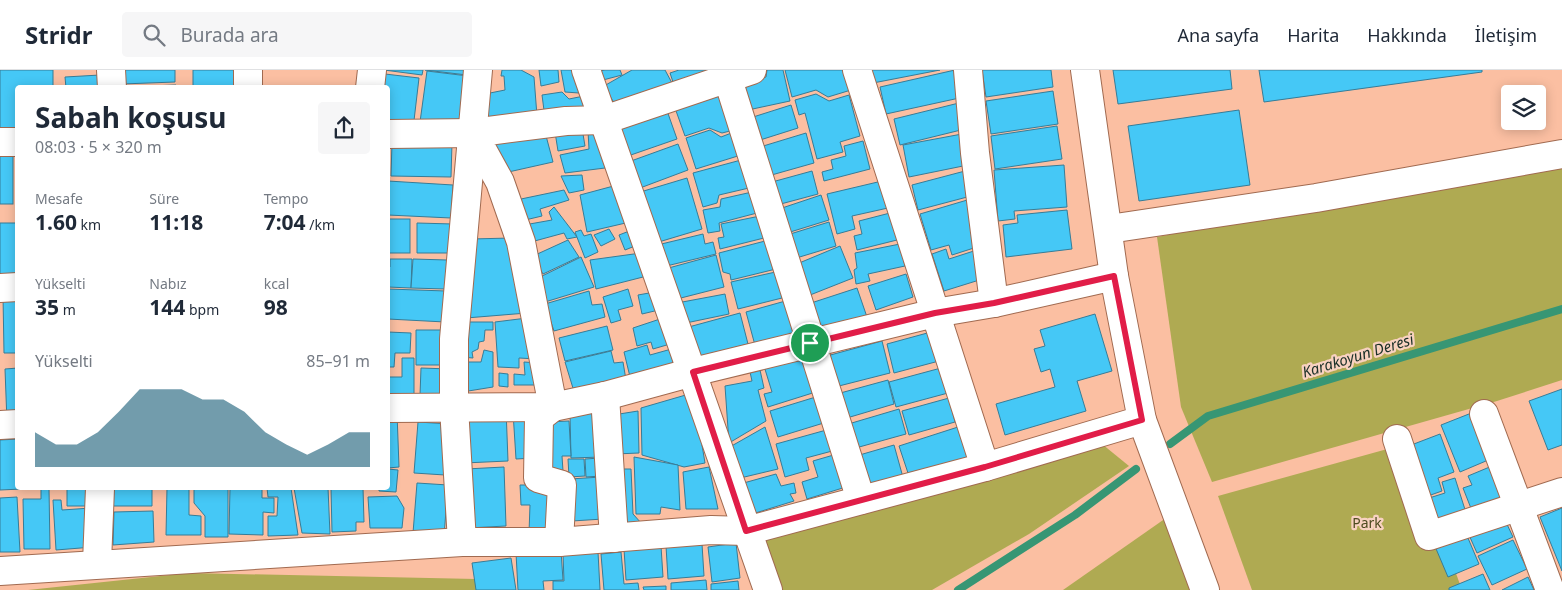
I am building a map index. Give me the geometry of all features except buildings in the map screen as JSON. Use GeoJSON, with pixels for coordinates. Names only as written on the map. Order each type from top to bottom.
{"type":"FeatureCollection","features":[{"type":"Feature","properties":{"kind":"street"},"geometry":{"type":"LineString","coordinates":[[111,70],[112,85]]}},
{"type":"Feature","properties":{"kind":"street"},"geometry":{"type":"LineString","coordinates":[[248,70],[248,85]]}},
{"type":"Feature","properties":{"kind":"street"},"geometry":{"type":"LineString","coordinates":[[370,85],[372,70]]}},
{"type":"Feature","properties":{"kind":"street"},"geometry":{"type":"LineString","coordinates":[[462,542],[454,407],[454,339],[478,70]]}},
{"type":"Feature","properties":{"kind":"street"},"geometry":{"type":"LineString","coordinates":[[586,70],[768,590]]}},
{"type":"Feature","properties":{"kind":"street"},"geometry":{"type":"LineString","coordinates":[[857,70],[985,467]]}},
{"type":"Feature","properties":{"kind":"street"},"geometry":{"type":"LineString","coordinates":[[968,70],[975,153],[994,303]]}},
{"type":"Feature","properties":{"kind":"street"},"geometry":{"type":"LineString","coordinates":[[1085,70],[1114,276],[1142,420],[1206,590]]}},
{"type":"Feature","properties":{"kind":"street"},"geometry":{"type":"LineString","coordinates":[[390,134],[473,134],[566,121],[604,120],[735,73],[810,343],[861,500]]}},
{"type":"Feature","properties":{"kind":"street"},"geometry":{"type":"LineString","coordinates":[[473,134],[500,182],[521,242],[553,407]]}},
{"type":"Feature","properties":{"kind":"street"},"geometry":{"type":"LineString","coordinates":[[0,142],[15,142]]}},
{"type":"Feature","properties":{"kind":"street"},"geometry":{"type":"LineString","coordinates":[[1109,230],[1316,198],[1562,154]]}},
{"type":"Feature","properties":{"kind":"street"},"geometry":{"type":"LineString","coordinates":[[390,408],[553,407],[605,396],[693,372],[935,313],[994,303],[1114,276]]}},
{"type":"Feature","properties":{"kind":"street"},"geometry":{"type":"LineString","coordinates":[[0,288],[15,287]]}},
{"type":"Feature","properties":{"kind":"street"},"geometry":{"type":"LineString","coordinates":[[605,396],[614,538]]}},
{"type":"Feature","properties":{"kind":"street"},"geometry":{"type":"LineString","coordinates":[[553,407],[539,418],[538,478],[562,485],[560,542]]}},
{"type":"Feature","properties":{"kind":"street"},"geometry":{"type":"LineString","coordinates":[[1484,414],[1550,590]]}},
{"type":"Feature","properties":{"kind":"street"},"geometry":{"type":"LineString","coordinates":[[0,570],[462,542],[560,542],[711,530],[746,531],[985,467],[1142,420]]}},
{"type":"Feature","properties":{"kind":"street"},"geometry":{"type":"LineString","coordinates":[[0,425],[15,424]]}},
{"type":"Feature","properties":{"kind":"street"},"geometry":{"type":"LineString","coordinates":[[1397,439],[1429,536],[1519,508],[1562,492]]}},
{"type":"Feature","properties":{"kind":"street"},"geometry":{"type":"LineString","coordinates":[[96,564],[100,490]]}},
{"type":"Feature","properties":{"kind":"green space"},"geometry":{"type":"Polygon","coordinates":[[[1562,159],[1562,380],[1497,401],[1212,482],[1181,407],[1157,237],[1562,159]]]}},
{"type":"Feature","properties":{"kind":"green space","name":"Park"},"geometry":{"type":"Polygon","coordinates":[[[1409,443],[1462,590],[1252,590],[1218,496],[1409,443]]]}},
{"type":"Feature","properties":{"kind":"green space"},"geometry":{"type":"Polygon","coordinates":[[[1102,444],[1129,466],[1029,534],[932,590],[781,590],[763,539],[1102,444]]]}},
{"type":"Feature","properties":{"kind":"green space"},"geometry":{"type":"Polygon","coordinates":[[[1166,518],[1190,590],[1063,590],[1166,518]]]}},
{"type":"Feature","properties":{"kind":"green space"},"geometry":{"type":"Polygon","coordinates":[[[189,573],[476,579],[476,590],[28,590],[189,573]]]}},
{"type":"Feature","properties":{"kind":"waterway","name":"Karakoyun Deresi"},"geometry":{"type":"LineString","coordinates":[[1170,444],[1208,416],[1562,309]]}},
{"type":"Feature","properties":{"kind":"waterway","name":"Karakoyun Deresi"},"geometry":{"type":"LineString","coordinates":[[958,590],[1075,515],[1136,469]]}},
{"type":"Feature","properties":{"kind":"route"},"geometry":{"type":"LineString","coordinates":[[1114,276],[1142,420],[985,467],[746,531],[693,372],[810,343],[935,313],[994,303],[1114,276]]}}]}
